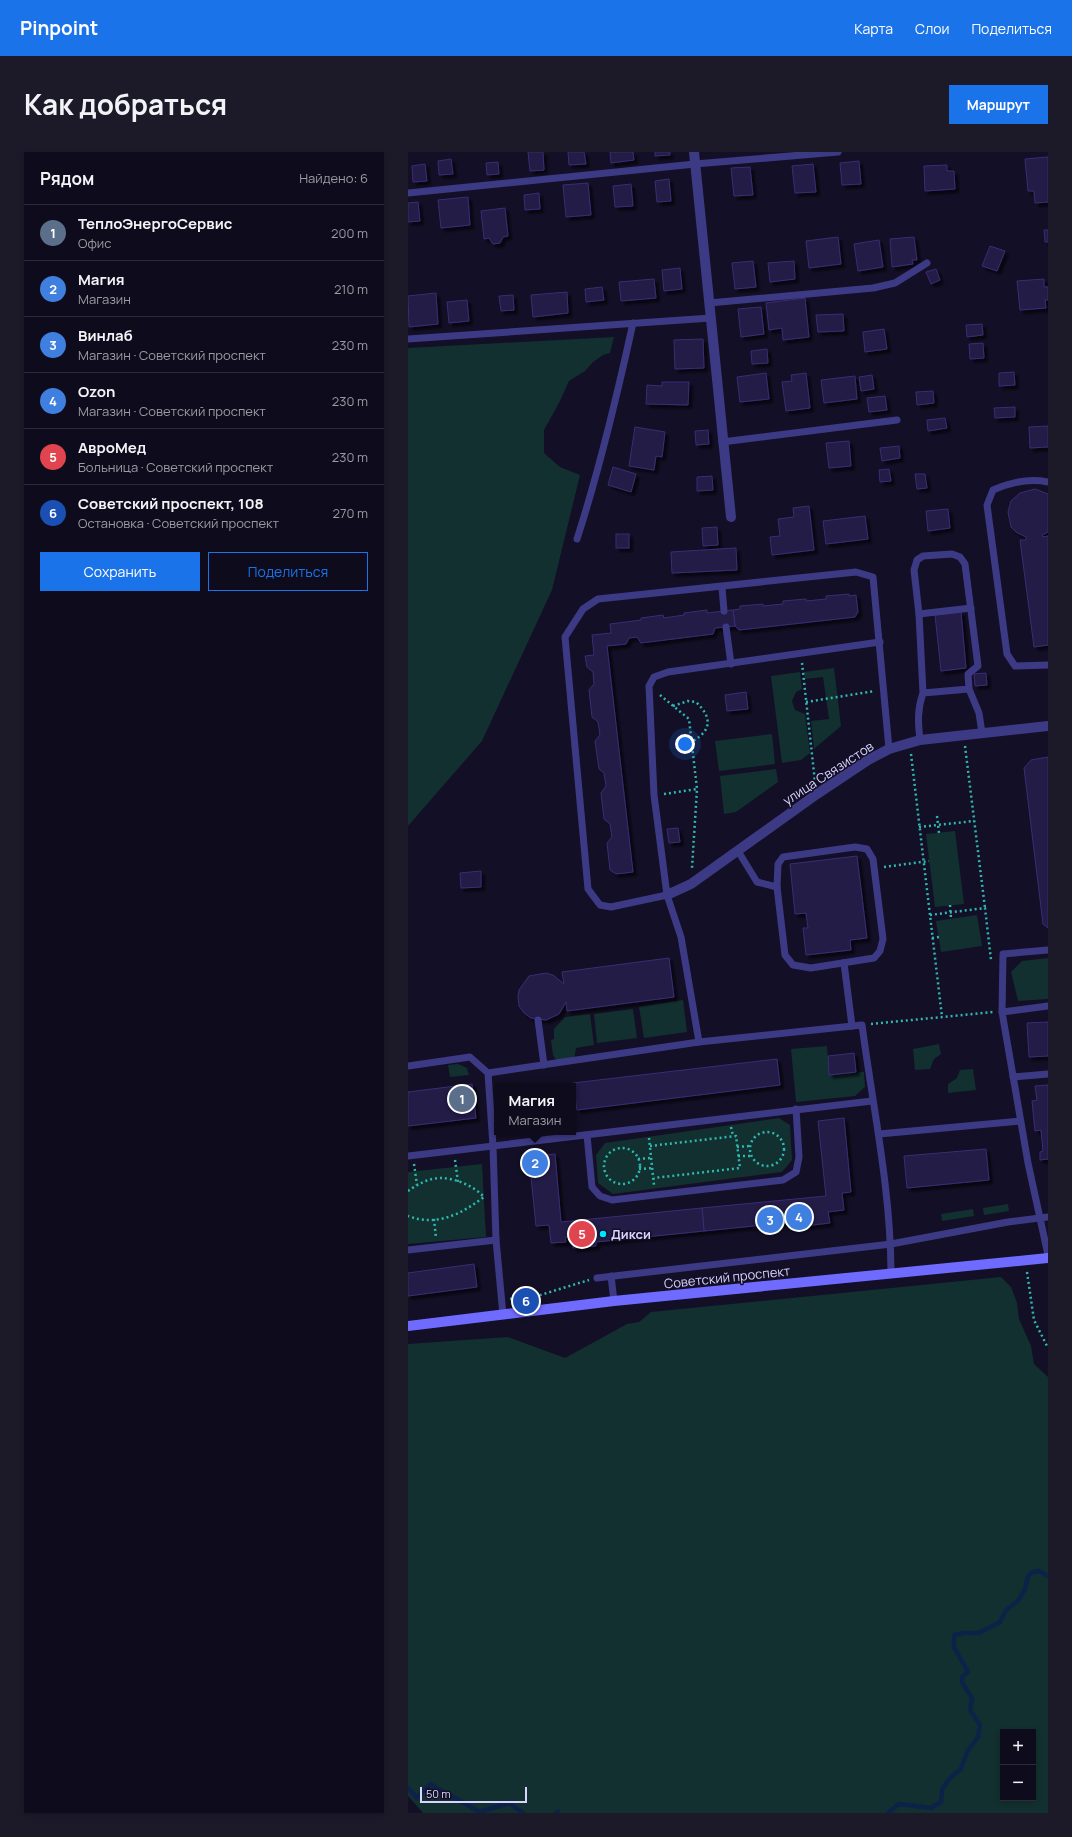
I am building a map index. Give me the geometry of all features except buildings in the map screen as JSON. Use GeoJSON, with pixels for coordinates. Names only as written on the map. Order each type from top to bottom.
{"type":"FeatureCollection","features":[{"type":"Feature","properties":{"kind":"street"},"geometry":{"type":"LineString","coordinates":[[694,152],[722,442],[731,517]]}},
{"type":"Feature","properties":{"kind":"street","name":"улица Связистов"},"geometry":{"type":"LineString","coordinates":[[667,896],[691,884],[817,794],[868,760],[889,749],[920,740],[1048,726]]}},
{"type":"Feature","properties":{"kind":"street","name":"Советский проспект"},"geometry":{"type":"LineString","coordinates":[[408,1326],[614,1302],[1048,1258]]}},
{"type":"Feature","properties":{"kind":"lane"},"geometry":{"type":"LineString","coordinates":[[408,193],[695,164],[838,152]]}},
{"type":"Feature","properties":{"kind":"lane"},"geometry":{"type":"LineString","coordinates":[[709,303],[873,288],[894,283],[927,263]]}},
{"type":"Feature","properties":{"kind":"lane"},"geometry":{"type":"LineString","coordinates":[[408,340],[711,318]]}},
{"type":"Feature","properties":{"kind":"lane"},"geometry":{"type":"LineString","coordinates":[[577,539],[596,479],[611,423],[633,323]]}},
{"type":"Feature","properties":{"kind":"lane"},"geometry":{"type":"LineString","coordinates":[[722,442],[897,420]]}},
{"type":"Feature","properties":{"kind":"lane"},"geometry":{"type":"LineString","coordinates":[[1048,482],[1039,480],[1004,486],[993,490],[987,505],[1007,654],[1015,666],[1048,666]]}},
{"type":"Feature","properties":{"kind":"lane"},"geometry":{"type":"LineString","coordinates":[[920,740],[917,721],[919,705],[923,693],[919,614],[914,570],[917,560],[923,556],[952,554],[960,557],[965,564],[978,666],[968,674],[969,689],[979,713],[982,733]]}},
{"type":"Feature","properties":{"kind":"lane"},"geometry":{"type":"LineString","coordinates":[[667,896],[612,907],[600,905],[588,889],[565,637],[582,609],[598,599],[722,588],[856,572],[873,577],[889,749]]}},
{"type":"Feature","properties":{"kind":"lane"},"geometry":{"type":"LineString","coordinates":[[722,588],[724,611]]}},
{"type":"Feature","properties":{"kind":"lane"},"geometry":{"type":"LineString","coordinates":[[919,614],[971,608]]}},
{"type":"Feature","properties":{"kind":"lane"},"geometry":{"type":"LineString","coordinates":[[726,627],[731,664]]}},
{"type":"Feature","properties":{"kind":"lane"},"geometry":{"type":"LineString","coordinates":[[699,1042],[680,937],[667,896],[654,795],[649,686],[654,677],[668,672],[880,642]]}},
{"type":"Feature","properties":{"kind":"lane"},"geometry":{"type":"LineString","coordinates":[[923,693],[969,689]]}},
{"type":"Feature","properties":{"kind":"lane"},"geometry":{"type":"LineString","coordinates":[[855,848],[867,849],[873,859],[883,940],[880,951],[874,958],[811,968],[793,964],[785,955],[777,886],[778,864],[783,857],[855,848]]}},
{"type":"Feature","properties":{"kind":"lane"},"geometry":{"type":"LineString","coordinates":[[738,851],[757,882],[777,886]]}},
{"type":"Feature","properties":{"kind":"lane"},"geometry":{"type":"LineString","coordinates":[[1048,950],[1003,954],[1002,1012],[1020,1121],[1048,1255]]}},
{"type":"Feature","properties":{"kind":"lane"},"geometry":{"type":"LineString","coordinates":[[844,963],[852,1026]]}},
{"type":"Feature","properties":{"kind":"lane"},"geometry":{"type":"LineString","coordinates":[[1002,1012],[1048,1006]]}},
{"type":"Feature","properties":{"kind":"lane"},"geometry":{"type":"LineString","coordinates":[[538,1020],[544,1065]]}},
{"type":"Feature","properties":{"kind":"lane"},"geometry":{"type":"LineString","coordinates":[[488,1073],[699,1042],[862,1025],[872,1101],[879,1134],[891,1244],[891,1274]]}},
{"type":"Feature","properties":{"kind":"lane"},"geometry":{"type":"LineString","coordinates":[[408,1066],[470,1057],[488,1073],[493,1146],[496,1240],[503,1314]]}},
{"type":"Feature","properties":{"kind":"lane"},"geometry":{"type":"LineString","coordinates":[[1013,1077],[1048,1074]]}},
{"type":"Feature","properties":{"kind":"lane"},"geometry":{"type":"LineString","coordinates":[[410,1156],[872,1101]]}},
{"type":"Feature","properties":{"kind":"lane"},"geometry":{"type":"LineString","coordinates":[[587,1135],[592,1187],[600,1196],[612,1200],[783,1180],[796,1172],[799,1157],[796,1109]]}},
{"type":"Feature","properties":{"kind":"lane"},"geometry":{"type":"LineString","coordinates":[[879,1134],[1020,1121]]}},
{"type":"Feature","properties":{"kind":"lane"},"geometry":{"type":"LineString","coordinates":[[597,1278],[891,1244],[1008,1222],[1048,1217]]}},
{"type":"Feature","properties":{"kind":"lane"},"geometry":{"type":"LineString","coordinates":[[408,1250],[496,1240]]}},
{"type":"Feature","properties":{"kind":"lane"},"geometry":{"type":"LineString","coordinates":[[611,1276],[614,1302]]}},
{"type":"Feature","properties":{"kind":"path"},"geometry":{"type":"LineString","coordinates":[[801,654],[817,794]]}},
{"type":"Feature","properties":{"kind":"path"},"geometry":{"type":"LineString","coordinates":[[649,686],[689,719],[693,741],[697,789],[691,884]]}},
{"type":"Feature","properties":{"kind":"path"},"geometry":{"type":"LineString","coordinates":[[806,702],[883,690]]}},
{"type":"Feature","properties":{"kind":"path"},"geometry":{"type":"LineString","coordinates":[[673,706],[688,701],[696,702],[707,715],[708,724],[706,730],[693,741]]}},
{"type":"Feature","properties":{"kind":"path"},"geometry":{"type":"LineString","coordinates":[[964,735],[992,968]]}},
{"type":"Feature","properties":{"kind":"path"},"geometry":{"type":"LineString","coordinates":[[909,743],[942,1018]]}},
{"type":"Feature","properties":{"kind":"path"},"geometry":{"type":"LineString","coordinates":[[654,795],[697,789]]}},
{"type":"Feature","properties":{"kind":"path"},"geometry":{"type":"LineString","coordinates":[[937,816],[939,833]]}},
{"type":"Feature","properties":{"kind":"path"},"geometry":{"type":"LineString","coordinates":[[919,827],[974,822]]}},
{"type":"Feature","properties":{"kind":"path"},"geometry":{"type":"LineString","coordinates":[[874,868],[929,861]]}},
{"type":"Feature","properties":{"kind":"path"},"geometry":{"type":"LineString","coordinates":[[950,905],[951,919]]}},
{"type":"Feature","properties":{"kind":"path"},"geometry":{"type":"LineString","coordinates":[[930,915],[984,908]]}},
{"type":"Feature","properties":{"kind":"path"},"geometry":{"type":"LineString","coordinates":[[932,938],[938,937]]}},
{"type":"Feature","properties":{"kind":"path"},"geometry":{"type":"LineString","coordinates":[[862,1025],[1002,1012]]}},
{"type":"Feature","properties":{"kind":"path"},"geometry":{"type":"LineString","coordinates":[[648,1127],[656,1195]]}},
{"type":"Feature","properties":{"kind":"path"},"geometry":{"type":"LineString","coordinates":[[767,1131],[776,1133],[781,1138],[784,1145],[784,1153],[781,1159],[774,1165],[760,1165],[751,1156],[750,1146],[753,1138],[760,1133],[767,1131]]}},
{"type":"Feature","properties":{"kind":"path"},"geometry":{"type":"LineString","coordinates":[[650,1146],[736,1136],[740,1168],[654,1178]]}},
{"type":"Feature","properties":{"kind":"path"},"geometry":{"type":"LineString","coordinates":[[737,1147],[750,1146]]}},
{"type":"Feature","properties":{"kind":"path"},"geometry":{"type":"LineString","coordinates":[[617,1148],[625,1148],[631,1150],[637,1156],[640,1169],[634,1180],[626,1184],[616,1183],[609,1179],[605,1172],[604,1162],[610,1152],[617,1148]]}},
{"type":"Feature","properties":{"kind":"path"},"geometry":{"type":"LineString","coordinates":[[454,1151],[458,1182]]}},
{"type":"Feature","properties":{"kind":"path"},"geometry":{"type":"LineString","coordinates":[[410,1156],[417,1185]]}},
{"type":"Feature","properties":{"kind":"path"},"geometry":{"type":"LineString","coordinates":[[738,1156],[751,1156]]}},
{"type":"Feature","properties":{"kind":"path"},"geometry":{"type":"LineString","coordinates":[[638,1159],[652,1158]]}},
{"type":"Feature","properties":{"kind":"path"},"geometry":{"type":"LineString","coordinates":[[640,1169],[653,1168]]}},
{"type":"Feature","properties":{"kind":"path"},"geometry":{"type":"LineString","coordinates":[[408,1191],[425,1181],[441,1178],[458,1182],[476,1189],[484,1197],[458,1214],[425,1220],[409,1217],[408,1222]]}},
{"type":"Feature","properties":{"kind":"path"},"geometry":{"type":"LineString","coordinates":[[434,1219],[437,1246]]}},
{"type":"Feature","properties":{"kind":"path"},"geometry":{"type":"LineString","coordinates":[[1025,1261],[1034,1320],[1048,1348]]}},
{"type":"Feature","properties":{"kind":"green space"},"geometry":{"type":"Polygon","coordinates":[[[614,337],[610,353],[603,355],[593,362],[585,371],[569,381],[544,430],[544,453],[560,467],[580,475],[552,590],[482,741],[408,826],[408,348],[614,337]]]}},
{"type":"Feature","properties":{"kind":"green space"},"geometry":{"type":"Polygon","coordinates":[[[834,668],[841,726],[814,749],[811,721],[829,719],[823,677],[805,679],[804,672],[834,668]]]}},
{"type":"Feature","properties":{"kind":"green space"},"geometry":{"type":"Polygon","coordinates":[[[800,672],[802,689],[796,692],[792,701],[795,710],[805,714],[810,753],[801,760],[782,763],[771,676],[800,672]]]}},
{"type":"Feature","properties":{"kind":"green space"},"geometry":{"type":"Polygon","coordinates":[[[772,734],[775,764],[719,771],[715,741],[772,734]]]}},
{"type":"Feature","properties":{"kind":"green space"},"geometry":{"type":"Polygon","coordinates":[[[776,769],[778,782],[736,812],[724,814],[720,776],[776,769]]]}},
{"type":"Feature","properties":{"kind":"green space"},"geometry":{"type":"Polygon","coordinates":[[[955,831],[964,904],[935,907],[926,834],[955,831]]]}},
{"type":"Feature","properties":{"kind":"green space"},"geometry":{"type":"Polygon","coordinates":[[[977,915],[982,946],[941,952],[936,921],[977,915]]]}},
{"type":"Feature","properties":{"kind":"green space"},"geometry":{"type":"Polygon","coordinates":[[[1048,958],[1048,999],[1018,1001],[1011,972],[1022,961],[1048,958]]]}},
{"type":"Feature","properties":{"kind":"green space"},"geometry":{"type":"Polygon","coordinates":[[[683,1000],[687,1032],[644,1038],[639,1007],[683,1000]]]}},
{"type":"Feature","properties":{"kind":"green space"},"geometry":{"type":"Polygon","coordinates":[[[633,1009],[637,1038],[597,1043],[594,1014],[633,1009]]]}},
{"type":"Feature","properties":{"kind":"green space"},"geometry":{"type":"Polygon","coordinates":[[[590,1014],[594,1045],[576,1048],[574,1060],[558,1063],[553,1055],[551,1040],[554,1039],[554,1029],[565,1017],[590,1014]]]}},
{"type":"Feature","properties":{"kind":"green space"},"geometry":{"type":"Polygon","coordinates":[[[939,1044],[941,1054],[934,1059],[930,1069],[915,1070],[913,1049],[939,1044]]]}},
{"type":"Feature","properties":{"kind":"green space"},"geometry":{"type":"Polygon","coordinates":[[[827,1046],[829,1074],[864,1072],[865,1087],[855,1096],[796,1102],[791,1049],[827,1046]]]}},
{"type":"Feature","properties":{"kind":"green space"},"geometry":{"type":"Polygon","coordinates":[[[458,1064],[467,1068],[469,1075],[450,1077],[448,1065],[458,1064]]]}},
{"type":"Feature","properties":{"kind":"green space"},"geometry":{"type":"Polygon","coordinates":[[[973,1069],[976,1090],[948,1093],[948,1084],[957,1078],[960,1070],[973,1069]]]}},
{"type":"Feature","properties":{"kind":"green space"},"geometry":{"type":"Polygon","coordinates":[[[779,1118],[790,1125],[792,1160],[782,1172],[613,1194],[598,1183],[596,1155],[605,1143],[779,1118]]]}},
{"type":"Feature","properties":{"kind":"green space"},"geometry":{"type":"Polygon","coordinates":[[[482,1164],[486,1237],[408,1244],[408,1172],[482,1164]]]}},
{"type":"Feature","properties":{"kind":"green space"},"geometry":{"type":"Polygon","coordinates":[[[1008,1204],[1009,1211],[984,1215],[983,1208],[1008,1204]]]}},
{"type":"Feature","properties":{"kind":"green space"},"geometry":{"type":"Polygon","coordinates":[[[973,1209],[974,1216],[942,1221],[941,1214],[973,1209]]]}},
{"type":"Feature","properties":{"kind":"green space"},"geometry":{"type":"Polygon","coordinates":[[[1001,1277],[1011,1287],[1017,1303],[1019,1319],[1031,1346],[1034,1364],[1048,1377],[1048,1813],[423,1813],[408,1796],[408,1344],[508,1337],[565,1358],[627,1324],[639,1322],[651,1312],[1001,1277]]]}},
{"type":"Feature","properties":{"kind":"waterway"},"geometry":{"type":"LineString","coordinates":[[888,1813],[899,1804],[931,1808],[941,1802],[942,1789],[951,1777],[961,1769],[967,1752],[978,1737],[980,1725],[970,1710],[972,1698],[962,1682],[962,1677],[968,1672],[954,1647],[954,1635],[979,1633],[1000,1622],[1006,1610],[1018,1601],[1025,1589],[1028,1576],[1033,1572],[1039,1571],[1048,1576]]}},
{"type":"Feature","properties":{"kind":"waterway"},"geometry":{"type":"LineString","coordinates":[[408,1788],[417,1798],[430,1784],[480,1812],[509,1803],[523,1813]]}},
{"type":"Feature","properties":{"kind":"place","name":"ТеплоЭнергоСервис"},"geometry":{"type":"Point","coordinates":[462,1099]}},
{"type":"Feature","properties":{"kind":"place","name":"Магия"},"geometry":{"type":"Point","coordinates":[535,1163]}},
{"type":"Feature","properties":{"kind":"place","name":"Ozon"},"geometry":{"type":"Point","coordinates":[799,1217]}},
{"type":"Feature","properties":{"kind":"place","name":"Винлаб"},"geometry":{"type":"Point","coordinates":[770,1220]}},
{"type":"Feature","properties":{"kind":"place","name":"АвроМед"},"geometry":{"type":"Point","coordinates":[582,1234]}},
{"type":"Feature","properties":{"kind":"place","name":"Дикси"},"geometry":{"type":"Point","coordinates":[603,1234]}},
{"type":"Feature","properties":{"kind":"place","name":"Советский проспект, 108"},"geometry":{"type":"Point","coordinates":[526,1301]}}]}
